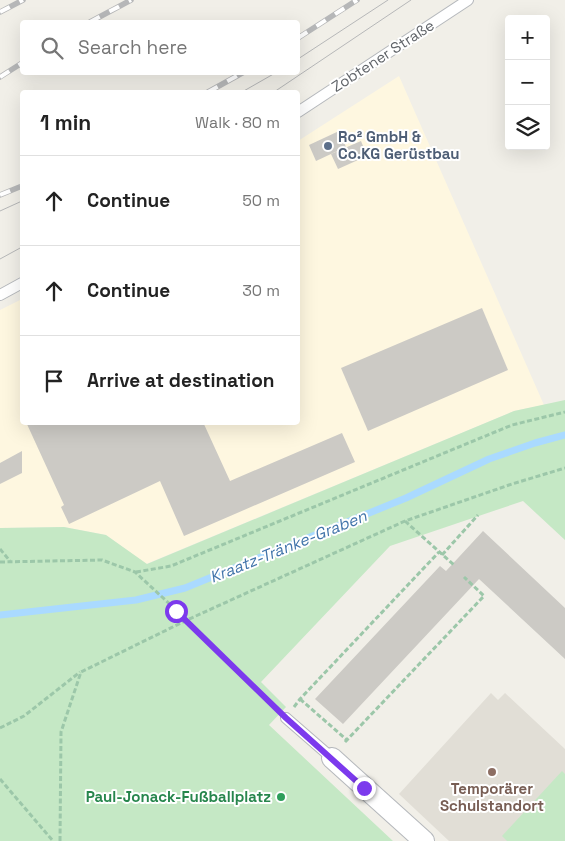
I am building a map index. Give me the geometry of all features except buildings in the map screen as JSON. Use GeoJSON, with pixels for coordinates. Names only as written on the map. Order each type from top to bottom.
{"type":"FeatureCollection","features":[{"type":"Feature","properties":{"kind":"street"},"geometry":{"type":"LineString","coordinates":[[332,758],[424,841]]}},
{"type":"Feature","properties":{"kind":"lane","name":"Zobtener Straße"},"geometry":{"type":"LineString","coordinates":[[300,111],[468,0]]}},
{"type":"Feature","properties":{"kind":"lane"},"geometry":{"type":"LineString","coordinates":[[0,295],[20,284]]}},
{"type":"Feature","properties":{"kind":"lane"},"geometry":{"type":"LineString","coordinates":[[286,718],[332,758]]}},
{"type":"Feature","properties":{"kind":"path"},"geometry":{"type":"LineString","coordinates":[[135,572],[170,566],[512,425],[565,412]]}},
{"type":"Feature","properties":{"kind":"path"},"geometry":{"type":"LineString","coordinates":[[0,728],[24,716],[81,672],[186,620],[405,522],[512,484],[565,468]]}},
{"type":"Feature","properties":{"kind":"path"},"geometry":{"type":"LineString","coordinates":[[0,562],[102,560],[135,572],[286,718],[300,699],[478,515]]}},
{"type":"Feature","properties":{"kind":"path"},"geometry":{"type":"LineString","coordinates":[[405,522],[454,565]]}},
{"type":"Feature","properties":{"kind":"path"},"geometry":{"type":"LineString","coordinates":[[0,549],[10,562]]}},
{"type":"Feature","properties":{"kind":"path"},"geometry":{"type":"LineString","coordinates":[[332,758],[484,596],[464,577]]}},
{"type":"Feature","properties":{"kind":"path"},"geometry":{"type":"LineString","coordinates":[[60,841],[61,732],[81,672]]}},
{"type":"Feature","properties":{"kind":"path"},"geometry":{"type":"LineString","coordinates":[[300,699],[347,740]]}},
{"type":"Feature","properties":{"kind":"path"},"geometry":{"type":"LineString","coordinates":[[0,780],[53,841]]}},
{"type":"Feature","properties":{"kind":"shaded area"},"geometry":{"type":"Polygon","coordinates":[[[399,76],[544,405],[514,411],[146,564],[106,535],[64,527],[0,528],[0,310],[20,300],[20,425],[300,425],[300,140],[399,76]]]}},
{"type":"Feature","properties":{"kind":"shaded area","name":"Temporärer Schulstandort"},"geometry":{"type":"Polygon","coordinates":[[[491,693],[498,700],[505,693],[565,749],[565,841],[449,841],[399,794],[491,693]]]}},
{"type":"Feature","properties":{"kind":"green space"},"geometry":{"type":"Polygon","coordinates":[[[565,400],[565,540],[523,501],[390,546],[261,682],[286,707],[269,725],[393,841],[0,841],[0,528],[64,527],[106,535],[147,564],[514,411],[565,400]]]}},
{"type":"Feature","properties":{"kind":"green space"},"geometry":{"type":"Polygon","coordinates":[[[562,771],[565,774],[565,841],[507,841],[502,836],[562,771]]]}},
{"type":"Feature","properties":{"kind":"waterway","name":"Kraatz-Tränke-Graben"},"geometry":{"type":"LineString","coordinates":[[0,615],[136,600],[185,588],[406,498],[489,459],[565,435]]}},
{"type":"Feature","properties":{"kind":"tram line"},"geometry":{"type":"LineString","coordinates":[[300,58],[388,0]]}},
{"type":"Feature","properties":{"kind":"tram line"},"geometry":{"type":"LineString","coordinates":[[300,75],[411,0]]}},
{"type":"Feature","properties":{"kind":"tram line"},"geometry":{"type":"LineString","coordinates":[[246,90],[272,75]]}},
{"type":"Feature","properties":{"kind":"tram line"},"geometry":{"type":"LineString","coordinates":[[277,90],[299,75]]}},
{"type":"Feature","properties":{"kind":"tram line"},"geometry":{"type":"LineString","coordinates":[[0,211],[20,202]]}},
{"type":"Feature","properties":{"kind":"tram line"},"geometry":{"type":"LineString","coordinates":[[0,259],[20,248]]}},
{"type":"Feature","properties":{"kind":"railway"},"geometry":{"type":"LineString","coordinates":[[0,12],[23,0]]}},
{"type":"Feature","properties":{"kind":"railway"},"geometry":{"type":"LineString","coordinates":[[94,20],[131,0]]}},
{"type":"Feature","properties":{"kind":"railway"},"geometry":{"type":"LineString","coordinates":[[300,37],[357,0]]}},
{"type":"Feature","properties":{"kind":"railway"},"geometry":{"type":"LineString","coordinates":[[0,77],[20,64]]}},
{"type":"Feature","properties":{"kind":"railway"},"geometry":{"type":"LineString","coordinates":[[212,90],[239,75]]}},
{"type":"Feature","properties":{"kind":"railway"},"geometry":{"type":"LineString","coordinates":[[0,195],[20,187]]}},
{"type":"Feature","properties":{"kind":"place","name":"Ro² GmbH & Co.KG Gerüstbau"},"geometry":{"type":"Point","coordinates":[328,146]}},
{"type":"Feature","properties":{"kind":"place","name":"Temporärer Schulstandort"},"geometry":{"type":"Point","coordinates":[492,772]}},
{"type":"Feature","properties":{"kind":"place","name":"Paul-Jonack-Fußballplatz"},"geometry":{"type":"Point","coordinates":[281,797]}},
{"type":"Feature","properties":{"kind":"route"},"geometry":{"type":"LineString","coordinates":[[176,611],[286,718],[364,788]]}}]}
